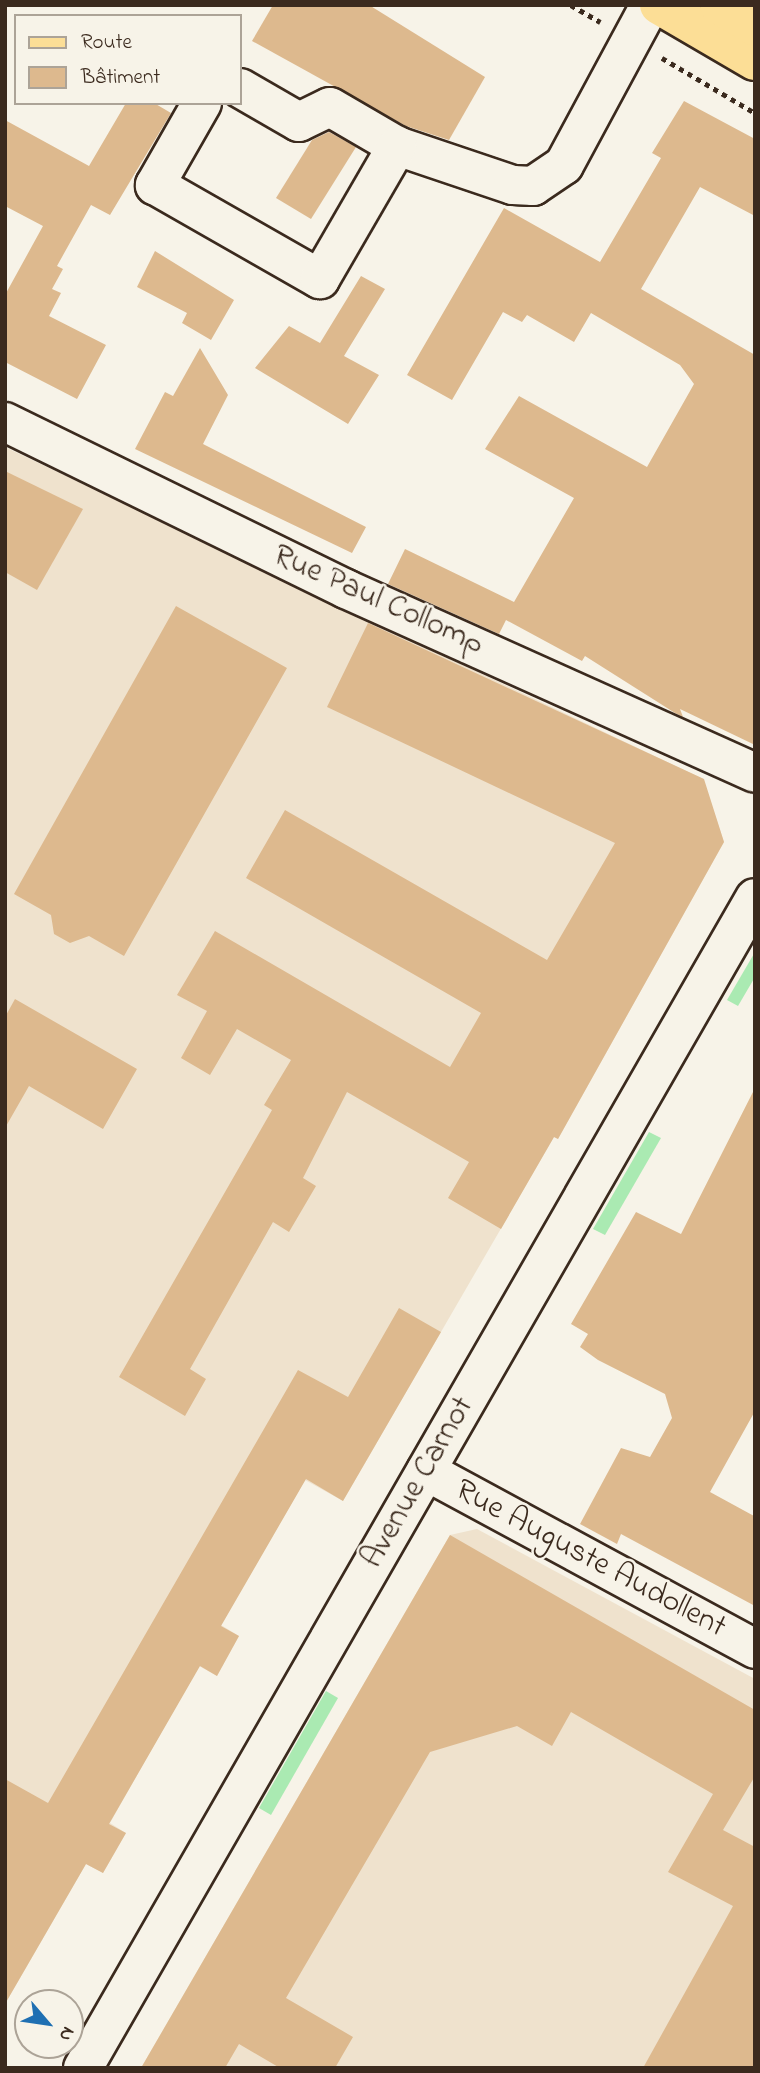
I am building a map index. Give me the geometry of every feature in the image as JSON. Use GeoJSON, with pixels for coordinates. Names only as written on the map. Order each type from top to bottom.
{"type":"FeatureCollection","features":[{"type":"Feature","properties":{"kind":"main road"},"geometry":{"type":"LineString","coordinates":[[659,5],[755,61]]}},
{"type":"Feature","properties":{"kind":"main road"},"geometry":{"type":"LineString","coordinates":[[719,5],[755,27]]}},
{"type":"Feature","properties":{"kind":"street"},"geometry":{"type":"LineString","coordinates":[[242,89],[299,122],[330,107],[397,146],[513,185],[533,186],[564,165],[650,5]]}},
{"type":"Feature","properties":{"kind":"street"},"geometry":{"type":"LineString","coordinates":[[201,105],[155,186],[320,279],[397,146]]}},
{"type":"Feature","properties":{"kind":"street","name":"Rue Paul Collomp"},"geometry":{"type":"LineString","coordinates":[[5,422],[346,589],[755,773]]}},
{"type":"Feature","properties":{"kind":"street","name":"Avenue Carnot"},"geometry":{"type":"LineString","coordinates":[[83,2068],[755,898]]}},
{"type":"Feature","properties":{"kind":"street","name":"Rue Auguste Audollent"},"geometry":{"type":"LineString","coordinates":[[426,1471],[755,1649]]}},
{"type":"Feature","properties":{"kind":"shaded area"},"geometry":{"type":"Polygon","coordinates":[[[5,447],[703,779],[724,842],[558,1139],[554,1137],[343,1501],[305,1480],[221,1625],[239,1636],[217,1676],[199,1666],[110,1823],[126,1833],[103,1873],[86,1864],[5,2004],[5,447]]]}},
{"type":"Feature","properties":{"kind":"shaded area"},"geometry":{"type":"Polygon","coordinates":[[[477,1529],[755,1679],[755,2068],[141,2068],[450,1535],[477,1529]]]}},
{"type":"Feature","properties":{"kind":"green space"},"geometry":{"type":"Polygon","coordinates":[[[755,952],[755,977],[738,1006],[727,1000],[755,952]]]}},
{"type":"Feature","properties":{"kind":"green space"},"geometry":{"type":"Polygon","coordinates":[[[649,1132],[661,1138],[605,1235],[593,1229],[649,1132]]]}},
{"type":"Feature","properties":{"kind":"green space"},"geometry":{"type":"Polygon","coordinates":[[[326,1691],[338,1698],[271,1815],[259,1808],[326,1691]]]}},
{"type":"Feature","properties":{"kind":"building"},"geometry":{"type":"Polygon","coordinates":[[[273,5],[369,5],[485,77],[449,140],[406,126],[252,41],[273,5]]]}},
{"type":"Feature","properties":{"kind":"building"},"geometry":{"type":"Polygon","coordinates":[[[684,101],[755,139],[755,216],[700,187],[641,289],[755,355],[755,745],[680,709],[683,717],[675,713],[585,656],[582,661],[506,620],[499,634],[388,584],[405,549],[514,602],[574,498],[485,449],[519,396],[647,467],[694,384],[680,365],[591,313],[574,342],[527,315],[522,322],[503,312],[452,400],[407,375],[504,208],[600,262],[661,158],[652,153],[684,101]]]}},
{"type":"Feature","properties":{"kind":"building"},"geometry":{"type":"Polygon","coordinates":[[[125,105],[157,105],[171,113],[110,215],[91,205],[57,266],[63,269],[52,289],[61,293],[49,316],[106,345],[77,399],[5,362],[5,295],[43,226],[5,206],[5,120],[89,166],[125,105]]]}},
{"type":"Feature","properties":{"kind":"building"},"geometry":{"type":"Polygon","coordinates":[[[329,132],[356,147],[311,219],[276,198],[312,140],[329,132]]]}},
{"type":"Feature","properties":{"kind":"building"},"geometry":{"type":"Polygon","coordinates":[[[155,251],[234,300],[211,340],[182,323],[187,313],[137,287],[155,251]]]}},
{"type":"Feature","properties":{"kind":"building"},"geometry":{"type":"Polygon","coordinates":[[[361,276],[385,289],[344,356],[379,375],[348,424],[255,368],[289,326],[320,343],[361,276]]]}},
{"type":"Feature","properties":{"kind":"building"},"geometry":{"type":"Polygon","coordinates":[[[200,348],[228,395],[203,444],[366,527],[352,553],[135,449],[165,392],[173,396],[200,348]]]}},
{"type":"Feature","properties":{"kind":"building"},"geometry":{"type":"Polygon","coordinates":[[[5,471],[83,509],[37,590],[5,572],[5,471]]]}},
{"type":"Feature","properties":{"kind":"building"},"geometry":{"type":"Polygon","coordinates":[[[176,606],[287,668],[124,956],[89,936],[70,943],[54,934],[51,915],[14,894],[176,606]]]}},
{"type":"Feature","properties":{"kind":"building"},"geometry":{"type":"Polygon","coordinates":[[[368,623],[704,779],[724,842],[558,1139],[554,1137],[501,1229],[448,1198],[469,1162],[347,1092],[303,1178],[316,1186],[289,1232],[273,1222],[190,1369],[206,1379],[185,1416],[119,1377],[272,1110],[264,1105],[291,1060],[237,1029],[210,1075],[181,1058],[207,1011],[177,995],[215,931],[450,1067],[481,1013],[246,878],[285,810],[547,960],[615,843],[327,707],[368,623]]]}},
{"type":"Feature","properties":{"kind":"building"},"geometry":{"type":"Polygon","coordinates":[[[15,999],[137,1069],[103,1129],[29,1086],[5,1128],[5,1017],[15,999]]]}},
{"type":"Feature","properties":{"kind":"building"},"geometry":{"type":"Polygon","coordinates":[[[755,1088],[755,1411],[710,1492],[754,1516],[755,1606],[621,1534],[617,1544],[580,1524],[621,1448],[650,1457],[672,1418],[665,1394],[598,1360],[580,1347],[588,1334],[571,1324],[636,1212],[681,1234],[755,1088]]]}},
{"type":"Feature","properties":{"kind":"building"},"geometry":{"type":"Polygon","coordinates":[[[399,1308],[441,1332],[343,1501],[306,1479],[221,1626],[239,1636],[217,1676],[200,1666],[109,1824],[126,1833],[103,1873],[86,1864],[5,2004],[5,1779],[48,1803],[298,1370],[348,1397],[399,1308]]]}},
{"type":"Feature","properties":{"kind":"building"},"geometry":{"type":"Polygon","coordinates":[[[450,1535],[755,1710],[755,1776],[723,1830],[755,1847],[755,2068],[643,2068],[733,1906],[668,1872],[713,1794],[571,1712],[552,1746],[517,1726],[430,1752],[286,1998],[353,2037],[335,2068],[280,2068],[239,2044],[225,2068],[141,2068],[450,1535]]]}}]}
